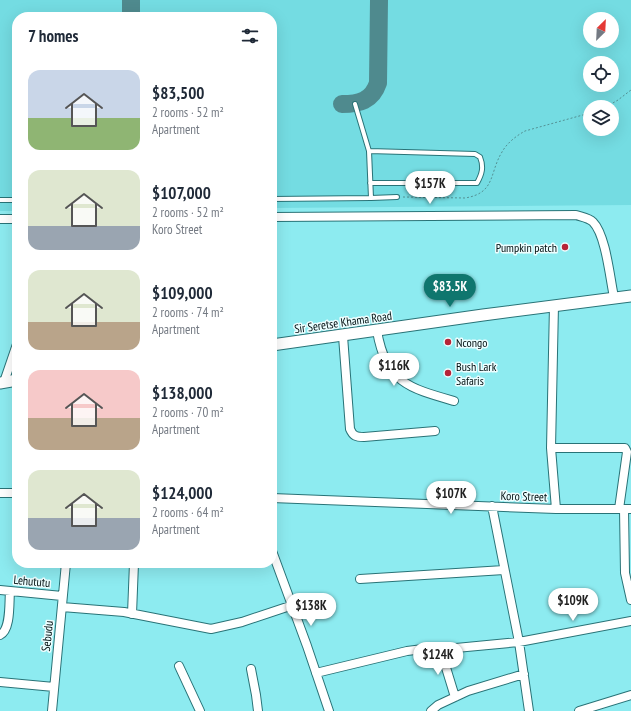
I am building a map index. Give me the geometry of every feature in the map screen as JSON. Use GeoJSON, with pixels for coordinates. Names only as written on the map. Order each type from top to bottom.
{"type":"FeatureCollection","features":[{"type":"Feature","properties":{"kind":"main road","name":"Sir Seretse Khama Road"},"geometry":{"type":"LineString","coordinates":[[277,344],[554,305],[631,296]]}},
{"type":"Feature","properties":{"kind":"main road"},"geometry":{"type":"LineString","coordinates":[[2,382],[12,381]]}},
{"type":"Feature","properties":{"kind":"street"},"geometry":{"type":"LineString","coordinates":[[277,217],[576,215],[593,222],[599,230],[605,250],[614,298]]}},
{"type":"Feature","properties":{"kind":"street"},"geometry":{"type":"LineString","coordinates":[[0,219],[12,219]]}},
{"type":"Feature","properties":{"kind":"street"},"geometry":{"type":"LineString","coordinates":[[554,305],[551,448],[556,509]]}},
{"type":"Feature","properties":{"kind":"street"},"geometry":{"type":"LineString","coordinates":[[377,331],[382,352],[388,366],[401,381],[432,395],[454,401]]}},
{"type":"Feature","properties":{"kind":"street"},"geometry":{"type":"LineString","coordinates":[[343,336],[350,429],[353,434],[357,437],[364,438],[435,431]]}},
{"type":"Feature","properties":{"kind":"street"},"geometry":{"type":"LineString","coordinates":[[2,382],[12,357]]}},
{"type":"Feature","properties":{"kind":"street"},"geometry":{"type":"LineString","coordinates":[[551,448],[625,448],[627,452],[625,573],[631,600]]}},
{"type":"Feature","properties":{"kind":"street"},"geometry":{"type":"LineString","coordinates":[[0,493],[12,493]]}},
{"type":"Feature","properties":{"kind":"street","name":"Koro Street"},"geometry":{"type":"LineString","coordinates":[[277,498],[556,509],[625,509]]}},
{"type":"Feature","properties":{"kind":"street"},"geometry":{"type":"LineString","coordinates":[[492,506],[519,642],[529,711]]}},
{"type":"Feature","properties":{"kind":"street"},"geometry":{"type":"LineString","coordinates":[[277,564],[293,605],[329,711]]}},
{"type":"Feature","properties":{"kind":"street","name":"Sebudu"},"geometry":{"type":"LineString","coordinates":[[52,711],[65,568]]}},
{"type":"Feature","properties":{"kind":"street"},"geometry":{"type":"LineString","coordinates":[[132,614],[134,568]]}},
{"type":"Feature","properties":{"kind":"street"},"geometry":{"type":"LineString","coordinates":[[360,579],[504,570]]}},
{"type":"Feature","properties":{"kind":"street","name":"Lehututu"},"geometry":{"type":"LineString","coordinates":[[0,590],[62,596]]}},
{"type":"Feature","properties":{"kind":"street"},"geometry":{"type":"LineString","coordinates":[[0,635],[6,630],[10,591]]}},
{"type":"Feature","properties":{"kind":"street"},"geometry":{"type":"LineString","coordinates":[[62,608],[132,614],[211,629],[242,622],[293,605]]}},
{"type":"Feature","properties":{"kind":"street"},"geometry":{"type":"LineString","coordinates":[[316,673],[407,651],[519,642],[631,622]]}},
{"type":"Feature","properties":{"kind":"street"},"geometry":{"type":"LineString","coordinates":[[440,648],[455,697]]}},
{"type":"Feature","properties":{"kind":"street"},"geometry":{"type":"LineString","coordinates":[[179,666],[200,711]]}},
{"type":"Feature","properties":{"kind":"street"},"geometry":{"type":"LineString","coordinates":[[250,670],[258,711]]}},
{"type":"Feature","properties":{"kind":"street"},"geometry":{"type":"LineString","coordinates":[[431,711],[438,705],[485,685],[524,674]]}},
{"type":"Feature","properties":{"kind":"street"},"geometry":{"type":"LineString","coordinates":[[0,682],[54,687]]}},
{"type":"Feature","properties":{"kind":"street"},"geometry":{"type":"LineString","coordinates":[[580,711],[631,695]]}},
{"type":"Feature","properties":{"kind":"lane"},"geometry":{"type":"LineString","coordinates":[[355,104],[369,151],[371,198]]}},
{"type":"Feature","properties":{"kind":"lane"},"geometry":{"type":"LineString","coordinates":[[369,151],[475,154],[480,157],[484,165],[477,183],[370,183]]}},
{"type":"Feature","properties":{"kind":"lane"},"geometry":{"type":"LineString","coordinates":[[277,199],[397,198]]}},
{"type":"Feature","properties":{"kind":"lane"},"geometry":{"type":"LineString","coordinates":[[0,200],[12,200]]}},
{"type":"Feature","properties":{"kind":"path"},"geometry":{"type":"LineString","coordinates":[[618,100],[631,90]]}},
{"type":"Feature","properties":{"kind":"path"},"geometry":{"type":"LineString","coordinates":[[397,198],[465,198],[475,196],[482,192],[488,185],[502,151],[517,135],[525,131],[583,115]]}},
{"type":"Feature","properties":{"kind":"shaded area"},"geometry":{"type":"Polygon","coordinates":[[[0,0],[631,0],[631,205],[277,208],[277,12],[12,12],[12,211],[0,211],[0,0]]]}},
{"type":"Feature","properties":{"kind":"taxiway"},"geometry":{"type":"LineString","coordinates":[[131,0],[131,12]]}},
{"type":"Feature","properties":{"kind":"taxiway"},"geometry":{"type":"LineString","coordinates":[[342,104],[359,102],[368,98],[378,83],[379,0]]}},
{"type":"Feature","properties":{"kind":"place","name":"Pumpkin patch"},"geometry":{"type":"Point","coordinates":[565,247]}},
{"type":"Feature","properties":{"kind":"place","name":"Ncongo"},"geometry":{"type":"Point","coordinates":[448,342]}},
{"type":"Feature","properties":{"kind":"place","name":"Bush Lark Safaris"},"geometry":{"type":"Point","coordinates":[448,373]}}]}
